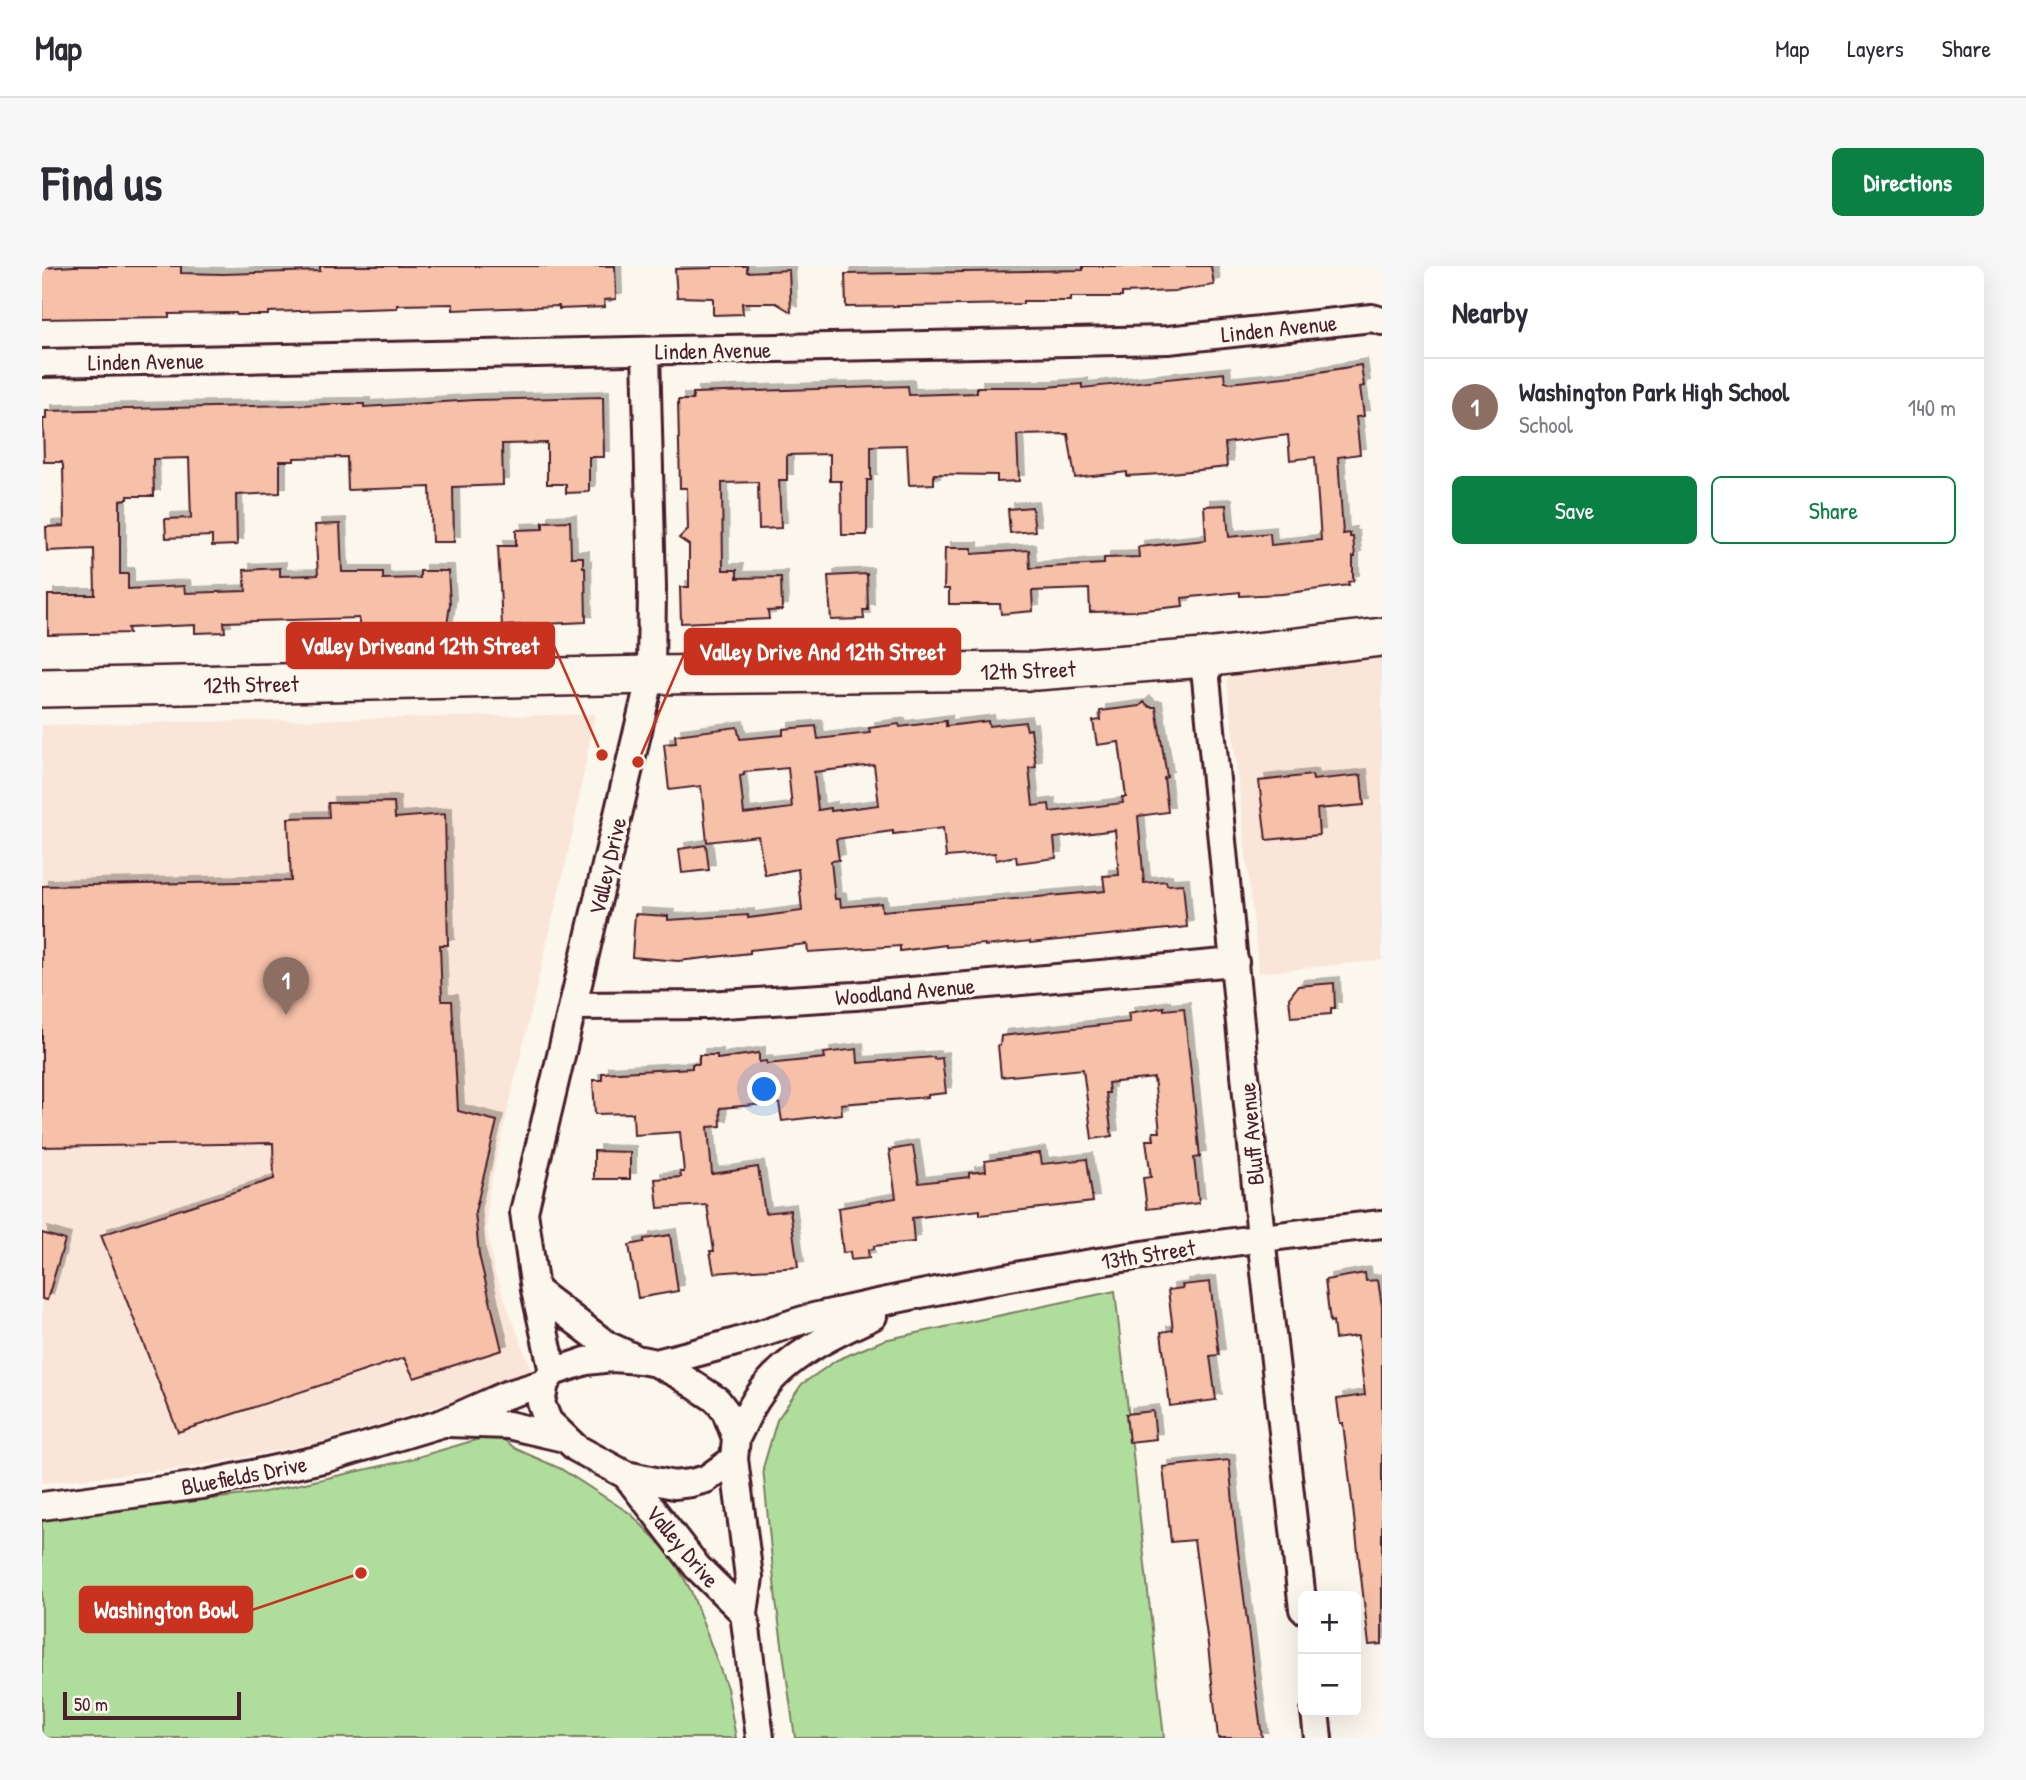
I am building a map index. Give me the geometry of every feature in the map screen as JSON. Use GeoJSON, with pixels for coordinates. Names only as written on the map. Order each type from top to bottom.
{"type":"FeatureCollection","features":[{"type":"Feature","properties":{"kind":"street","name":"Linden Avenue"},"geometry":{"type":"LineString","coordinates":[[42,363],[1168,340],[1372,318],[1382,321]]}},
{"type":"Feature","properties":{"kind":"street","name":"Valley Drive"},"geometry":{"type":"LineString","coordinates":[[549,1377],[524,1212],[651,676],[652,587],[646,352]]}},
{"type":"Feature","properties":{"kind":"street","name":"12th Street"},"geometry":{"type":"LineString","coordinates":[[42,688],[1036,671],[1204,658],[1382,637]]}},
{"type":"Feature","properties":{"kind":"street","name":"Bluff Avenue"},"geometry":{"type":"LineString","coordinates":[[1204,658],[1261,1237],[1301,1591]]}},
{"type":"Feature","properties":{"kind":"street","name":"Woodland Avenue"},"geometry":{"type":"LineString","coordinates":[[574,1006],[707,1005],[855,996],[1235,962]]}},
{"type":"Feature","properties":{"kind":"street","name":"13th Street"},"geometry":{"type":"LineString","coordinates":[[648,1362],[732,1343],[815,1317],[1087,1264],[1261,1237],[1382,1224]]}},
{"type":"Feature","properties":{"kind":"street"},"geometry":{"type":"LineString","coordinates":[[536,1290],[607,1345],[648,1362],[687,1380],[717,1400],[726,1412],[735,1448],[706,1479],[674,1485],[626,1475],[600,1463],[564,1438],[548,1421],[541,1395],[549,1377],[586,1361],[612,1358],[648,1362]]}},
{"type":"Feature","properties":{"kind":"street","name":"13th Street"},"geometry":{"type":"LineString","coordinates":[[735,1448],[760,1393],[783,1369],[831,1335],[916,1297]]}},
{"type":"Feature","properties":{"kind":"street","name":"Bluefields Drive"},"geometry":{"type":"LineString","coordinates":[[42,1506],[201,1485],[327,1458],[443,1423],[549,1377]]}},
{"type":"Feature","properties":{"kind":"street","name":"Bluefields Drive"},"geometry":{"type":"LineString","coordinates":[[443,1423],[508,1425],[564,1438]]}},
{"type":"Feature","properties":{"kind":"street","name":"Valley Drive"},"geometry":{"type":"LineString","coordinates":[[735,1448],[749,1577],[744,1613],[760,1738]]}},
{"type":"Feature","properties":{"kind":"street","name":"Valley Drive"},"geometry":{"type":"LineString","coordinates":[[626,1475],[697,1567],[744,1613]]}},
{"type":"Feature","properties":{"kind":"street"},"geometry":{"type":"LineString","coordinates":[[1316,1717],[1318,1738]]}},
{"type":"Feature","properties":{"kind":"shaded area"},"geometry":{"type":"Polygon","coordinates":[[[1382,657],[1382,960],[1259,973],[1227,680],[1236,674],[1382,657]]]}},
{"type":"Feature","properties":{"kind":"shaded area"},"geometry":{"type":"Polygon","coordinates":[[[595,714],[572,836],[488,1195],[487,1229],[494,1270],[532,1372],[444,1404],[321,1442],[194,1467],[42,1483],[42,725],[595,714]]]}},
{"type":"Feature","properties":{"kind":"green space"},"geometry":{"type":"Polygon","coordinates":[[[1115,1291],[1164,1738],[795,1738],[776,1601],[763,1468],[777,1420],[802,1384],[837,1360],[884,1340],[1115,1291]]]}},
{"type":"Feature","properties":{"kind":"green space"},"geometry":{"type":"Polygon","coordinates":[[[496,1434],[516,1449],[561,1469],[631,1514],[671,1555],[691,1591],[727,1688],[736,1738],[42,1738],[42,1520],[260,1493],[404,1461],[496,1434]]]}},
{"type":"Feature","properties":{"kind":"building"},"geometry":{"type":"Polygon","coordinates":[[[181,266],[181,273],[223,274],[320,271],[320,266],[615,266],[616,299],[604,300],[605,307],[559,309],[559,306],[453,310],[453,304],[397,305],[397,308],[268,312],[268,315],[169,314],[169,317],[42,319],[42,268],[181,266]]]}},
{"type":"Feature","properties":{"kind":"building"},"geometry":{"type":"Polygon","coordinates":[[[747,266],[747,272],[789,270],[791,312],[776,303],[742,303],[743,314],[713,315],[713,298],[677,297],[675,269],[747,266]]]}},
{"type":"Feature","properties":{"kind":"building"},"geometry":{"type":"Polygon","coordinates":[[[1083,266],[1211,266],[1214,285],[1175,291],[1122,293],[1122,297],[1023,301],[1023,304],[846,307],[845,274],[1083,270],[1083,266]]]}},
{"type":"Feature","properties":{"kind":"building"},"geometry":{"type":"Polygon","coordinates":[[[1361,365],[1364,386],[1360,387],[1364,416],[1356,417],[1360,454],[1338,457],[1343,534],[1350,533],[1350,537],[1353,537],[1355,557],[1353,581],[1348,582],[1349,585],[1282,594],[1240,596],[1240,592],[1182,598],[1183,606],[1135,611],[1090,612],[1089,589],[1032,591],[1033,611],[1001,614],[1000,604],[949,604],[949,589],[944,589],[945,548],[972,548],[972,554],[1029,550],[1030,568],[1104,564],[1104,558],[1139,557],[1138,547],[1206,540],[1204,506],[1226,505],[1229,537],[1270,533],[1271,545],[1321,540],[1315,457],[1290,460],[1288,435],[1225,443],[1227,467],[1127,476],[1127,472],[1075,478],[1068,434],[1017,435],[1019,481],[997,482],[997,475],[934,474],[934,484],[909,485],[907,445],[871,446],[871,480],[867,480],[867,535],[842,535],[841,481],[830,481],[830,454],[787,455],[787,480],[779,480],[781,528],[759,529],[758,482],[722,483],[723,570],[737,570],[737,578],[781,577],[782,610],[768,611],[769,619],[681,623],[680,587],[689,587],[689,545],[679,538],[688,529],[687,488],[680,488],[678,400],[693,400],[693,393],[908,386],[909,395],[977,393],[977,387],[1082,384],[1082,388],[1224,373],[1225,382],[1229,383],[1361,365]]]}},
{"type":"Feature","properties":{"kind":"building"},"geometry":{"type":"Polygon","coordinates":[[[603,397],[604,457],[589,457],[589,492],[566,493],[566,484],[547,484],[547,443],[502,444],[503,485],[453,487],[454,542],[432,542],[430,487],[348,490],[347,457],[294,458],[294,461],[280,461],[280,493],[236,495],[237,545],[212,546],[212,536],[166,538],[165,519],[191,518],[189,458],[153,459],[154,496],[128,496],[128,499],[120,500],[120,574],[128,574],[128,589],[184,586],[185,593],[246,591],[244,570],[280,568],[280,576],[318,575],[315,525],[340,524],[342,572],[383,572],[383,579],[420,578],[420,571],[448,571],[450,604],[447,626],[359,628],[359,618],[224,622],[225,632],[195,633],[195,625],[128,628],[129,633],[48,635],[48,595],[95,595],[94,549],[47,551],[46,527],[64,526],[62,462],[44,462],[43,419],[46,419],[46,411],[336,404],[364,404],[364,407],[475,400],[603,397]]]}},
{"type":"Feature","properties":{"kind":"building"},"geometry":{"type":"Polygon","coordinates":[[[1032,507],[1035,531],[1010,533],[1008,509],[1032,507]]]}},
{"type":"Feature","properties":{"kind":"building"},"geometry":{"type":"Polygon","coordinates":[[[570,521],[571,557],[583,557],[585,567],[586,622],[502,626],[498,546],[516,546],[516,530],[543,529],[543,522],[570,521]]]}},
{"type":"Feature","properties":{"kind":"building"},"geometry":{"type":"Polygon","coordinates":[[[867,574],[868,610],[863,610],[864,619],[831,620],[828,576],[867,574]]]}},
{"type":"Feature","properties":{"kind":"building"},"geometry":{"type":"Polygon","coordinates":[[[1144,702],[1150,707],[1156,707],[1167,777],[1164,778],[1168,812],[1138,816],[1144,883],[1166,881],[1167,885],[1183,884],[1187,927],[1030,943],[946,945],[900,951],[900,946],[808,952],[807,944],[678,961],[632,957],[635,914],[668,916],[668,920],[748,915],[748,918],[802,911],[798,869],[765,875],[758,836],[707,842],[701,786],[669,790],[664,744],[676,743],[675,735],[737,727],[740,739],[783,735],[783,729],[816,726],[818,739],[870,733],[869,728],[899,724],[900,727],[946,721],[946,726],[988,721],[989,726],[1025,722],[1027,730],[1031,729],[1036,767],[1029,768],[1033,806],[1049,804],[1050,812],[1123,803],[1122,797],[1126,797],[1119,742],[1097,745],[1093,721],[1101,720],[1100,711],[1140,706],[1144,702]],[[874,765],[814,772],[818,810],[879,805],[874,765]],[[788,768],[744,772],[744,775],[740,776],[744,814],[792,808],[788,768]],[[943,828],[893,834],[893,831],[836,839],[839,860],[831,861],[835,899],[840,899],[841,907],[881,903],[882,911],[1105,891],[1103,876],[1119,875],[1115,830],[1054,838],[1056,858],[1017,863],[1016,856],[996,860],[995,853],[946,857],[943,828]]]}},
{"type":"Feature","properties":{"kind":"building"},"geometry":{"type":"Polygon","coordinates":[[[1312,775],[1313,780],[1361,775],[1364,805],[1317,809],[1319,835],[1266,840],[1259,781],[1312,775]]]}},
{"type":"Feature","properties":{"kind":"building"},"geometry":{"type":"Polygon","coordinates":[[[394,802],[395,818],[445,814],[448,945],[440,945],[442,1001],[452,1001],[458,1111],[497,1121],[475,1212],[479,1255],[502,1350],[414,1378],[404,1358],[178,1432],[101,1235],[274,1179],[273,1143],[42,1147],[42,886],[291,881],[288,818],[329,817],[328,803],[394,802]]]}},
{"type":"Feature","properties":{"kind":"building"},"geometry":{"type":"Polygon","coordinates":[[[706,845],[709,870],[682,873],[679,849],[706,845]]]}},
{"type":"Feature","properties":{"kind":"building"},"geometry":{"type":"Polygon","coordinates":[[[1334,983],[1335,1008],[1331,1008],[1331,1014],[1291,1017],[1289,998],[1298,986],[1334,983]]]}},
{"type":"Feature","properties":{"kind":"building"},"geometry":{"type":"Polygon","coordinates":[[[1164,1007],[1164,1010],[1184,1008],[1200,1157],[1194,1158],[1199,1203],[1147,1209],[1143,1178],[1151,1177],[1146,1140],[1154,1140],[1153,1132],[1160,1132],[1154,1078],[1108,1083],[1109,1093],[1106,1093],[1112,1136],[1092,1139],[1083,1069],[1001,1077],[998,1045],[1001,1036],[1130,1022],[1128,1013],[1164,1007]]]}},
{"type":"Feature","properties":{"kind":"building"},"geometry":{"type":"Polygon","coordinates":[[[857,1049],[858,1063],[942,1058],[946,1093],[928,1097],[841,1104],[842,1114],[782,1121],[779,1103],[720,1108],[721,1126],[708,1127],[712,1174],[758,1167],[765,1213],[790,1210],[798,1267],[714,1273],[710,1251],[714,1251],[707,1205],[658,1208],[655,1179],[681,1177],[680,1172],[684,1172],[680,1132],[634,1135],[633,1113],[595,1114],[593,1080],[602,1080],[602,1073],[692,1068],[692,1064],[699,1064],[699,1055],[717,1055],[717,1059],[759,1053],[759,1062],[766,1061],[767,1064],[825,1058],[824,1053],[857,1049]]]}},
{"type":"Feature","properties":{"kind":"building"},"geometry":{"type":"Polygon","coordinates":[[[913,1146],[919,1183],[969,1177],[969,1173],[986,1171],[985,1161],[1040,1153],[1042,1164],[1087,1159],[1093,1202],[980,1215],[980,1210],[912,1218],[914,1242],[874,1246],[874,1249],[868,1250],[869,1258],[851,1260],[850,1252],[843,1253],[838,1208],[896,1198],[889,1150],[913,1146]]]}},
{"type":"Feature","properties":{"kind":"building"},"geometry":{"type":"Polygon","coordinates":[[[594,1151],[630,1152],[630,1179],[594,1179],[594,1151]]]}},
{"type":"Feature","properties":{"kind":"building"},"geometry":{"type":"Polygon","coordinates":[[[42,1233],[65,1240],[47,1300],[42,1299],[42,1233]]]}},
{"type":"Feature","properties":{"kind":"building"},"geometry":{"type":"Polygon","coordinates":[[[670,1235],[678,1291],[638,1298],[629,1245],[644,1242],[644,1239],[670,1235]]]}},
{"type":"Feature","properties":{"kind":"building"},"geometry":{"type":"Polygon","coordinates":[[[1365,1273],[1366,1281],[1378,1280],[1382,1306],[1382,1644],[1369,1645],[1343,1423],[1340,1423],[1337,1399],[1365,1395],[1358,1336],[1335,1339],[1325,1280],[1365,1273]]]}},
{"type":"Feature","properties":{"kind":"building"},"geometry":{"type":"Polygon","coordinates":[[[1210,1282],[1219,1355],[1210,1356],[1216,1400],[1170,1406],[1161,1332],[1173,1330],[1168,1290],[1183,1288],[1182,1285],[1210,1282]]]}},
{"type":"Feature","properties":{"kind":"building"},"geometry":{"type":"Polygon","coordinates":[[[1153,1411],[1156,1439],[1129,1442],[1126,1414],[1153,1411]]]}},
{"type":"Feature","properties":{"kind":"building"},"geometry":{"type":"Polygon","coordinates":[[[1229,1460],[1262,1738],[1218,1738],[1194,1540],[1171,1542],[1163,1467],[1229,1460]]]}},
{"type":"Feature","properties":{"kind":"place","name":"Valley Driveand 12th Street"},"geometry":{"type":"Point","coordinates":[602,755]}},
{"type":"Feature","properties":{"kind":"place","name":"Valley Drive And 12th Street"},"geometry":{"type":"Point","coordinates":[638,762]}},
{"type":"Feature","properties":{"kind":"place","name":"Washington Park High School"},"geometry":{"type":"Point","coordinates":[286,1015]}},
{"type":"Feature","properties":{"kind":"place","name":"Washington Bowl"},"geometry":{"type":"Point","coordinates":[361,1573]}}]}
